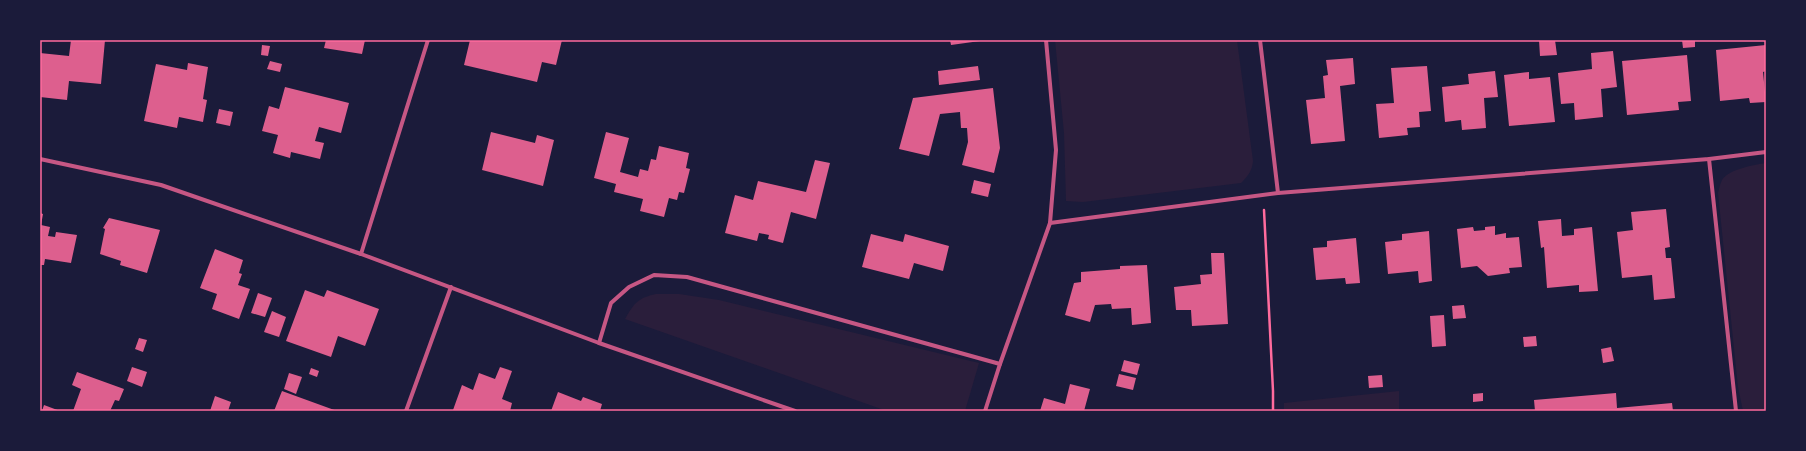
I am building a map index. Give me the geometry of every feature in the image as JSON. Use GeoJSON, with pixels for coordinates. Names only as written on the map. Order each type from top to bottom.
{"type":"FeatureCollection","features":[{"type":"Feature","properties":{"kind":"street"},"geometry":{"type":"LineString","coordinates":[[361,254],[428,40]]}},
{"type":"Feature","properties":{"kind":"street"},"geometry":{"type":"LineString","coordinates":[[985,411],[1050,223],[1056,150],[1046,40]]}},
{"type":"Feature","properties":{"kind":"street"},"geometry":{"type":"LineString","coordinates":[[1260,40],[1278,193]]}},
{"type":"Feature","properties":{"kind":"street"},"geometry":{"type":"LineString","coordinates":[[1050,223],[1278,193],[1709,159],[1766,152]]}},
{"type":"Feature","properties":{"kind":"street"},"geometry":{"type":"LineString","coordinates":[[40,159],[161,185],[361,254],[599,343],[795,411]]}},
{"type":"Feature","properties":{"kind":"street"},"geometry":{"type":"LineString","coordinates":[[1709,159],[1736,411]]}},
{"type":"Feature","properties":{"kind":"street"},"geometry":{"type":"LineString","coordinates":[[599,343],[611,303],[629,286],[654,275],[687,277],[1000,364]]}},
{"type":"Feature","properties":{"kind":"street"},"geometry":{"type":"LineString","coordinates":[[406,411],[451,287]]}},
{"type":"Feature","properties":{"kind":"path"},"geometry":{"type":"LineString","coordinates":[[1263,195],[1273,411]]}},
{"type":"Feature","properties":{"kind":"shaded area"},"geometry":{"type":"Polygon","coordinates":[[[1055,40],[1237,40],[1253,161],[1251,171],[1248,176],[1241,183],[1083,202],[1066,201],[1064,133],[1055,40]]]}},
{"type":"Feature","properties":{"kind":"shaded area"},"geometry":{"type":"Polygon","coordinates":[[[1766,163],[1766,411],[1743,411],[1738,387],[1718,193],[1722,180],[1725,176],[1742,168],[1766,163]]]}},
{"type":"Feature","properties":{"kind":"shaded area"},"geometry":{"type":"Polygon","coordinates":[[[656,294],[679,294],[719,300],[979,363],[965,411],[887,411],[625,319],[637,302],[645,297],[656,294]]]}},
{"type":"Feature","properties":{"kind":"shaded area"},"geometry":{"type":"Polygon","coordinates":[[[1399,391],[1399,411],[1284,411],[1284,403],[1399,391]]]}},
{"type":"Feature","properties":{"kind":"building"},"geometry":{"type":"Polygon","coordinates":[[[71,40],[105,40],[101,84],[69,81],[67,100],[40,97],[40,53],[69,56],[71,40]]]}},
{"type":"Feature","properties":{"kind":"building"},"geometry":{"type":"Polygon","coordinates":[[[326,40],[365,40],[362,54],[324,48],[326,40]]]}},
{"type":"Feature","properties":{"kind":"building"},"geometry":{"type":"Polygon","coordinates":[[[470,40],[562,40],[556,65],[542,62],[537,82],[464,65],[470,40]]]}},
{"type":"Feature","properties":{"kind":"building"},"geometry":{"type":"Polygon","coordinates":[[[950,40],[980,40],[980,41],[951,45],[950,40]]]}},
{"type":"Feature","properties":{"kind":"building"},"geometry":{"type":"Polygon","coordinates":[[[1539,40],[1555,40],[1557,55],[1540,56],[1539,40]]]}},
{"type":"Feature","properties":{"kind":"building"},"geometry":{"type":"Polygon","coordinates":[[[1682,40],[1695,40],[1695,47],[1683,48],[1682,40]]]}},
{"type":"Feature","properties":{"kind":"building"},"geometry":{"type":"Polygon","coordinates":[[[262,45],[270,46],[268,56],[261,55],[262,45]]]}},
{"type":"Feature","properties":{"kind":"building"},"geometry":{"type":"Polygon","coordinates":[[[1766,45],[1766,71],[1763,72],[1766,102],[1750,103],[1749,98],[1720,101],[1716,50],[1766,45]]]}},
{"type":"Feature","properties":{"kind":"building"},"geometry":{"type":"Polygon","coordinates":[[[1613,51],[1617,87],[1601,89],[1603,117],[1575,120],[1574,103],[1561,104],[1558,73],[1592,69],[1591,53],[1613,51]]]}},
{"type":"Feature","properties":{"kind":"building"},"geometry":{"type":"Polygon","coordinates":[[[1687,55],[1691,101],[1678,102],[1679,110],[1627,115],[1622,61],[1687,55]]]}},
{"type":"Feature","properties":{"kind":"building"},"geometry":{"type":"Polygon","coordinates":[[[1353,58],[1355,84],[1340,86],[1345,141],[1311,144],[1306,100],[1325,98],[1323,76],[1328,75],[1326,60],[1353,58]]]}},
{"type":"Feature","properties":{"kind":"building"},"geometry":{"type":"Polygon","coordinates":[[[270,61],[282,64],[280,72],[267,69],[270,61]]]}},
{"type":"Feature","properties":{"kind":"building"},"geometry":{"type":"Polygon","coordinates":[[[188,63],[208,67],[203,99],[207,100],[203,122],[179,117],[177,128],[144,121],[156,64],[187,70],[188,63]]]}},
{"type":"Feature","properties":{"kind":"building"},"geometry":{"type":"Polygon","coordinates":[[[978,66],[980,80],[939,85],[938,71],[978,66]]]}},
{"type":"Feature","properties":{"kind":"building"},"geometry":{"type":"Polygon","coordinates":[[[1427,66],[1431,111],[1419,112],[1420,127],[1407,128],[1408,135],[1379,138],[1376,104],[1394,103],[1391,68],[1427,66]]]}},
{"type":"Feature","properties":{"kind":"building"},"geometry":{"type":"Polygon","coordinates":[[[1495,71],[1498,97],[1484,98],[1486,128],[1462,130],[1461,120],[1445,122],[1442,87],[1469,84],[1468,74],[1495,71]]]}},
{"type":"Feature","properties":{"kind":"building"},"geometry":{"type":"Polygon","coordinates":[[[1529,72],[1529,79],[1550,77],[1555,122],[1509,126],[1504,75],[1529,72]]]}},
{"type":"Feature","properties":{"kind":"building"},"geometry":{"type":"Polygon","coordinates":[[[285,87],[349,103],[341,133],[319,127],[315,141],[324,143],[320,159],[291,152],[290,158],[273,153],[278,135],[262,131],[269,106],[279,109],[285,87]]]}},
{"type":"Feature","properties":{"kind":"building"},"geometry":{"type":"Polygon","coordinates":[[[993,88],[1000,148],[994,173],[962,165],[968,142],[967,128],[961,128],[960,112],[940,114],[929,156],[899,149],[913,98],[993,88]]]}},
{"type":"Feature","properties":{"kind":"building"},"geometry":{"type":"Polygon","coordinates":[[[219,109],[233,112],[230,126],[216,123],[219,109]]]}},
{"type":"Feature","properties":{"kind":"building"},"geometry":{"type":"Polygon","coordinates":[[[491,132],[535,143],[537,135],[554,140],[543,186],[482,170],[491,132]]]}},
{"type":"Feature","properties":{"kind":"building"},"geometry":{"type":"Polygon","coordinates":[[[606,132],[629,138],[620,172],[638,177],[640,169],[648,171],[651,159],[656,160],[659,146],[689,153],[686,168],[690,169],[684,193],[679,192],[677,200],[669,198],[664,217],[640,211],[643,199],[614,192],[616,184],[594,178],[606,132]]]}},
{"type":"Feature","properties":{"kind":"building"},"geometry":{"type":"Polygon","coordinates":[[[815,160],[830,163],[816,219],[791,212],[783,243],[768,239],[769,235],[759,233],[757,241],[725,233],[735,195],[753,200],[758,181],[806,192],[815,160]]]}},
{"type":"Feature","properties":{"kind":"building"},"geometry":{"type":"Polygon","coordinates":[[[974,180],[991,184],[988,197],[971,193],[974,180]]]}},
{"type":"Feature","properties":{"kind":"building"},"geometry":{"type":"Polygon","coordinates":[[[1666,209],[1670,247],[1665,248],[1666,258],[1671,258],[1675,298],[1654,300],[1652,275],[1622,278],[1617,232],[1633,230],[1631,212],[1666,209]]]}},
{"type":"Feature","properties":{"kind":"building"},"geometry":{"type":"Polygon","coordinates":[[[40,213],[43,214],[41,225],[50,227],[48,236],[55,237],[56,232],[77,235],[71,263],[45,259],[44,265],[40,265],[40,213]]]}},
{"type":"Feature","properties":{"kind":"building"},"geometry":{"type":"Polygon","coordinates":[[[109,218],[160,230],[147,273],[120,265],[121,261],[100,254],[105,229],[103,228],[109,218]]]}},
{"type":"Feature","properties":{"kind":"building"},"geometry":{"type":"Polygon","coordinates":[[[1561,219],[1562,236],[1574,235],[1574,229],[1592,227],[1598,291],[1579,292],[1579,285],[1547,288],[1544,247],[1541,248],[1538,221],[1561,219]]]}},
{"type":"Feature","properties":{"kind":"building"},"geometry":{"type":"Polygon","coordinates":[[[1495,226],[1495,235],[1506,233],[1506,238],[1519,237],[1522,267],[1509,268],[1510,273],[1488,276],[1477,266],[1461,268],[1457,229],[1473,227],[1474,231],[1485,230],[1485,227],[1495,226]]]}},
{"type":"Feature","properties":{"kind":"building"},"geometry":{"type":"Polygon","coordinates":[[[1429,231],[1432,281],[1419,283],[1418,271],[1388,274],[1385,242],[1402,240],[1402,234],[1429,231]]]}},
{"type":"Feature","properties":{"kind":"building"},"geometry":{"type":"Polygon","coordinates":[[[871,234],[903,242],[905,234],[949,246],[943,271],[914,263],[909,279],[862,267],[871,234]]]}},
{"type":"Feature","properties":{"kind":"building"},"geometry":{"type":"Polygon","coordinates":[[[1356,238],[1360,283],[1346,284],[1345,278],[1316,280],[1313,248],[1327,247],[1327,241],[1356,238]]]}},
{"type":"Feature","properties":{"kind":"building"},"geometry":{"type":"Polygon","coordinates":[[[215,249],[243,260],[239,273],[242,274],[238,285],[250,289],[239,319],[212,309],[217,294],[200,288],[215,249]]]}},
{"type":"Feature","properties":{"kind":"building"},"geometry":{"type":"Polygon","coordinates":[[[1211,253],[1224,253],[1228,324],[1192,326],[1191,310],[1176,310],[1174,287],[1201,284],[1200,275],[1212,274],[1211,253]]]}},
{"type":"Feature","properties":{"kind":"building"},"geometry":{"type":"Polygon","coordinates":[[[1147,265],[1151,323],[1132,325],[1131,308],[1112,309],[1111,304],[1095,305],[1090,322],[1065,315],[1074,283],[1081,282],[1081,272],[1120,269],[1120,266],[1147,265]]]}},
{"type":"Feature","properties":{"kind":"building"},"geometry":{"type":"Polygon","coordinates":[[[305,290],[324,297],[327,290],[379,309],[365,346],[338,336],[331,357],[286,341],[305,290]]]}},
{"type":"Feature","properties":{"kind":"building"},"geometry":{"type":"Polygon","coordinates":[[[258,293],[272,298],[265,317],[251,313],[258,293]]]}},
{"type":"Feature","properties":{"kind":"building"},"geometry":{"type":"Polygon","coordinates":[[[1464,305],[1466,318],[1453,319],[1452,306],[1464,305]]]}},
{"type":"Feature","properties":{"kind":"building"},"geometry":{"type":"Polygon","coordinates":[[[272,311],[286,317],[279,337],[264,332],[272,311]]]}},
{"type":"Feature","properties":{"kind":"building"},"geometry":{"type":"Polygon","coordinates":[[[1444,315],[1446,346],[1432,347],[1430,316],[1444,315]]]}},
{"type":"Feature","properties":{"kind":"building"},"geometry":{"type":"Polygon","coordinates":[[[1536,336],[1537,346],[1524,347],[1523,337],[1536,336]]]}},
{"type":"Feature","properties":{"kind":"building"},"geometry":{"type":"Polygon","coordinates":[[[139,338],[147,340],[143,352],[135,349],[139,338]]]}},
{"type":"Feature","properties":{"kind":"building"},"geometry":{"type":"Polygon","coordinates":[[[1611,347],[1614,361],[1603,363],[1601,349],[1611,347]]]}},
{"type":"Feature","properties":{"kind":"building"},"geometry":{"type":"Polygon","coordinates":[[[1124,360],[1140,364],[1137,375],[1121,371],[1124,360]]]}},
{"type":"Feature","properties":{"kind":"building"},"geometry":{"type":"Polygon","coordinates":[[[132,367],[147,372],[142,387],[127,381],[132,367]]]}},
{"type":"Feature","properties":{"kind":"building"},"geometry":{"type":"Polygon","coordinates":[[[500,367],[512,371],[502,399],[512,403],[510,411],[453,410],[462,385],[473,390],[479,373],[495,379],[500,367]]]}},
{"type":"Feature","properties":{"kind":"building"},"geometry":{"type":"Polygon","coordinates":[[[311,368],[319,371],[317,377],[309,374],[311,368]]]}},
{"type":"Feature","properties":{"kind":"building"},"geometry":{"type":"Polygon","coordinates":[[[77,372],[124,389],[119,401],[115,400],[110,411],[73,411],[81,389],[72,385],[77,372]]]}},
{"type":"Feature","properties":{"kind":"building"},"geometry":{"type":"Polygon","coordinates":[[[289,373],[302,377],[296,394],[284,389],[289,373]]]}},
{"type":"Feature","properties":{"kind":"building"},"geometry":{"type":"Polygon","coordinates":[[[1119,374],[1136,378],[1133,390],[1116,386],[1119,374]]]}},
{"type":"Feature","properties":{"kind":"building"},"geometry":{"type":"Polygon","coordinates":[[[1382,375],[1383,387],[1369,388],[1368,376],[1382,375]]]}},
{"type":"Feature","properties":{"kind":"building"},"geometry":{"type":"Polygon","coordinates":[[[1070,384],[1090,389],[1084,411],[1040,411],[1044,398],[1065,404],[1070,384]]]}},
{"type":"Feature","properties":{"kind":"building"},"geometry":{"type":"Polygon","coordinates":[[[282,391],[337,411],[274,411],[282,391]]]}},
{"type":"Feature","properties":{"kind":"building"},"geometry":{"type":"Polygon","coordinates":[[[558,392],[581,401],[583,397],[602,404],[600,411],[551,411],[558,392]]]}},
{"type":"Feature","properties":{"kind":"building"},"geometry":{"type":"Polygon","coordinates":[[[1483,393],[1483,401],[1473,402],[1473,394],[1483,393]]]}},
{"type":"Feature","properties":{"kind":"building"},"geometry":{"type":"Polygon","coordinates":[[[1616,393],[1617,408],[1672,403],[1673,411],[1535,411],[1534,400],[1616,393]]]}},
{"type":"Feature","properties":{"kind":"building"},"geometry":{"type":"Polygon","coordinates":[[[215,396],[231,402],[228,411],[210,411],[215,396]]]}},
{"type":"Feature","properties":{"kind":"building"},"geometry":{"type":"Polygon","coordinates":[[[44,405],[60,411],[42,411],[44,405]]]}}]}
